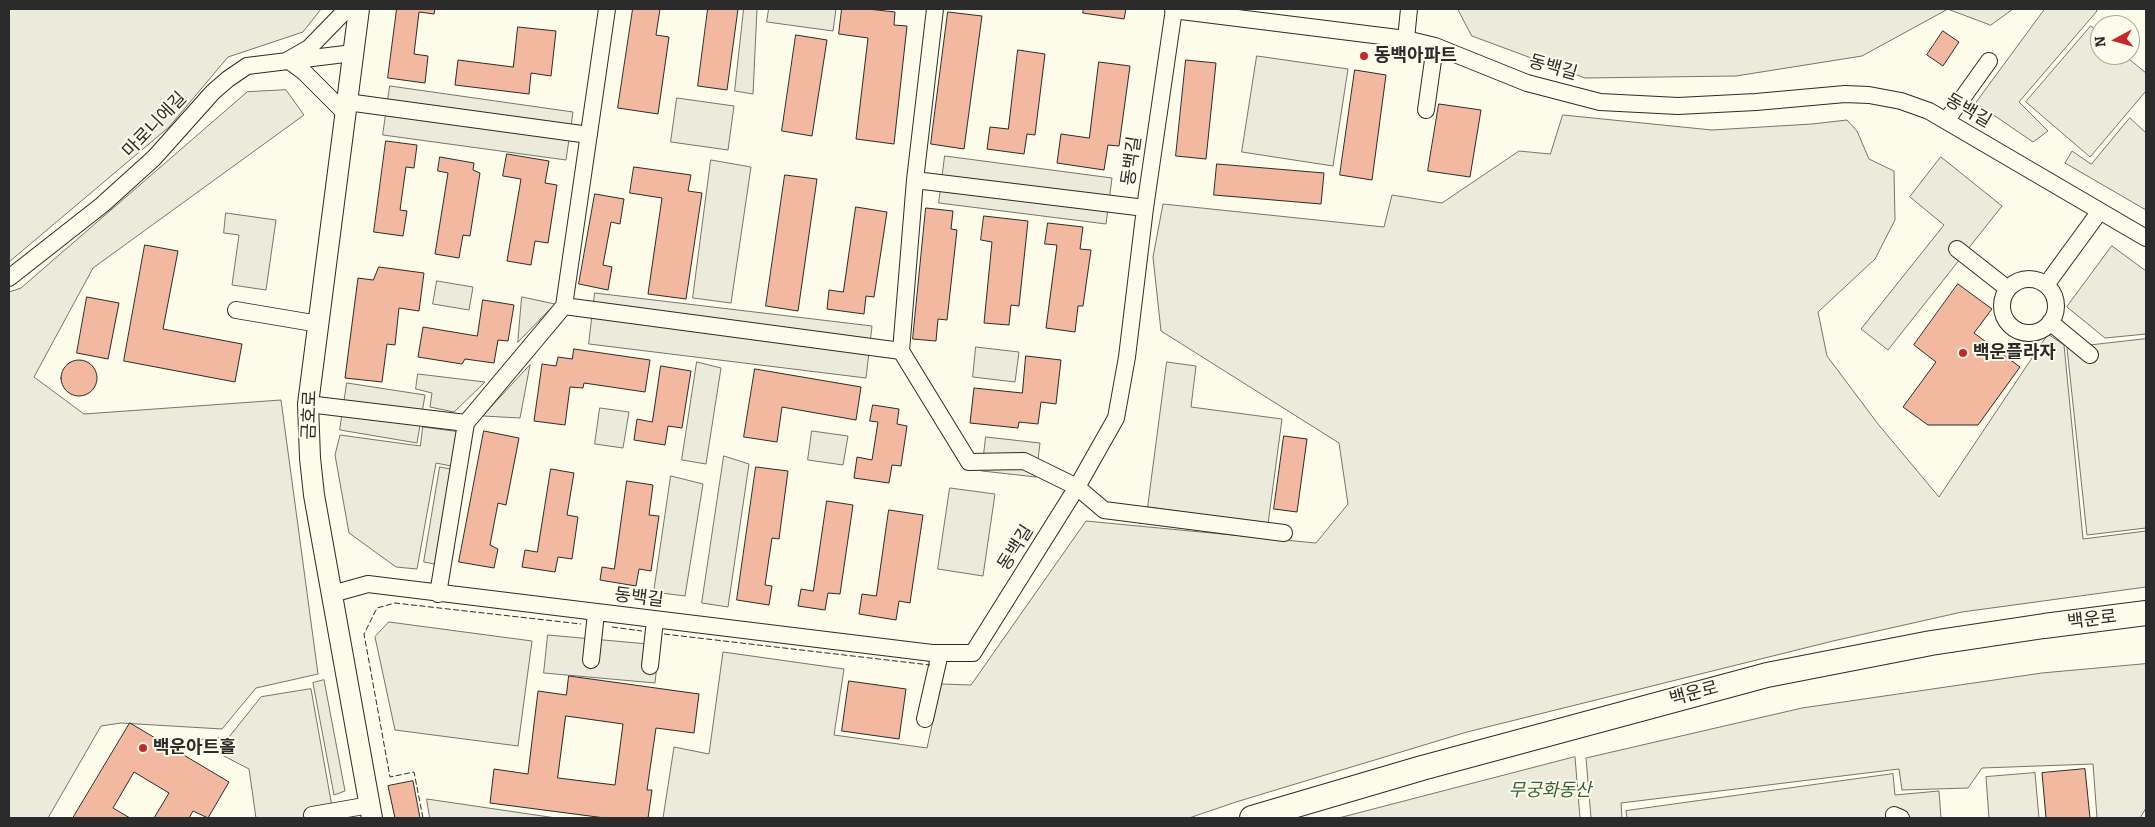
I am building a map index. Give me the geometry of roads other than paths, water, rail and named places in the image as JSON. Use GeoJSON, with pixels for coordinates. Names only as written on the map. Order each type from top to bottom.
{"type":"FeatureCollection","features":[{"type":"Feature","properties":{"kind":"main road","name":"백운로"},"geometry":{"type":"LineString","coordinates":[[1252,818],[1422,768],[1767,675],[1931,643],[2146,613]]}},
{"type":"Feature","properties":{"kind":"street"},"geometry":{"type":"LineString","coordinates":[[347,9],[309,48],[288,60],[346,108],[589,135]]}},
{"type":"Feature","properties":{"kind":"street","name":"금호로"},"geometry":{"type":"LineString","coordinates":[[359,9],[308,404],[310,458],[314,495],[371,812]]}},
{"type":"Feature","properties":{"kind":"street"},"geometry":{"type":"LineString","coordinates":[[438,594],[466,423],[564,306],[607,9]]}},
{"type":"Feature","properties":{"kind":"street"},"geometry":{"type":"LineString","coordinates":[[935,9],[915,180],[901,351],[969,462],[1024,461],[1077,487],[1104,510],[1284,533]]}},
{"type":"Feature","properties":{"kind":"street"},"geometry":{"type":"LineString","coordinates":[[1406,39],[1409,9]]}},
{"type":"Feature","properties":{"kind":"street","name":"동백길"},"geometry":{"type":"LineString","coordinates":[[332,594],[368,584],[438,594],[940,653],[973,653],[1077,487],[1116,418],[1127,357],[1145,208],[1173,10],[1406,39],[1436,46],[1526,82],[1600,102],[1678,106],[1756,102],[1845,94],[1869,95],[1901,101],[1946,121],[2146,238]]}},
{"type":"Feature","properties":{"kind":"street"},"geometry":{"type":"LineString","coordinates":[[1426,110],[1436,46]]}},
{"type":"Feature","properties":{"kind":"street","name":"마로니에길"},"geometry":{"type":"LineString","coordinates":[[9,278],[117,191],[154,158],[213,92],[247,66],[353,53]]}},
{"type":"Feature","properties":{"kind":"street"},"geometry":{"type":"LineString","coordinates":[[1946,121],[1989,60]]}},
{"type":"Feature","properties":{"kind":"street"},"geometry":{"type":"LineString","coordinates":[[915,180],[1145,208]]}},
{"type":"Feature","properties":{"kind":"street"},"geometry":{"type":"LineString","coordinates":[[2046,285],[2100,211]]}},
{"type":"Feature","properties":{"kind":"street"},"geometry":{"type":"LineString","coordinates":[[1957,249],[2008,289]]}},
{"type":"Feature","properties":{"kind":"street"},"geometry":{"type":"LineString","coordinates":[[2022,280],[2039,281],[2046,285],[2055,299],[2054,315],[2050,322],[2036,332],[2020,331],[2012,327],[2006,321],[2002,305],[2008,289],[2022,280]]}},
{"type":"Feature","properties":{"kind":"street"},"geometry":{"type":"LineString","coordinates":[[564,306],[901,351]]}},
{"type":"Feature","properties":{"kind":"street"},"geometry":{"type":"LineString","coordinates":[[236,310],[319,324]]}},
{"type":"Feature","properties":{"kind":"street"},"geometry":{"type":"LineString","coordinates":[[2050,322],[2090,355]]}},
{"type":"Feature","properties":{"kind":"street"},"geometry":{"type":"LineString","coordinates":[[308,404],[466,423]]}},
{"type":"Feature","properties":{"kind":"street"},"geometry":{"type":"LineString","coordinates":[[591,660],[596,613]]}},
{"type":"Feature","properties":{"kind":"street"},"geometry":{"type":"LineString","coordinates":[[650,666],[655,620]]}},
{"type":"Feature","properties":{"kind":"street"},"geometry":{"type":"LineString","coordinates":[[925,719],[940,653]]}},
{"type":"Feature","properties":{"kind":"street"},"geometry":{"type":"LineString","coordinates":[[312,815],[371,812]]}},
{"type":"Feature","properties":{"kind":"place","name":"동백아파트"},"geometry":{"type":"Point","coordinates":[1364,56]}},
{"type":"Feature","properties":{"kind":"place","name":"백운플라자"},"geometry":{"type":"Point","coordinates":[1963,353]}},
{"type":"Feature","properties":{"kind":"place","name":"백운아트홀"},"geometry":{"type":"Point","coordinates":[143,748]}},
{"type":"Feature","properties":{"kind":"park label","name":"무궁화동산"},"geometry":{"type":"Point","coordinates":[1550,791]}}]}
